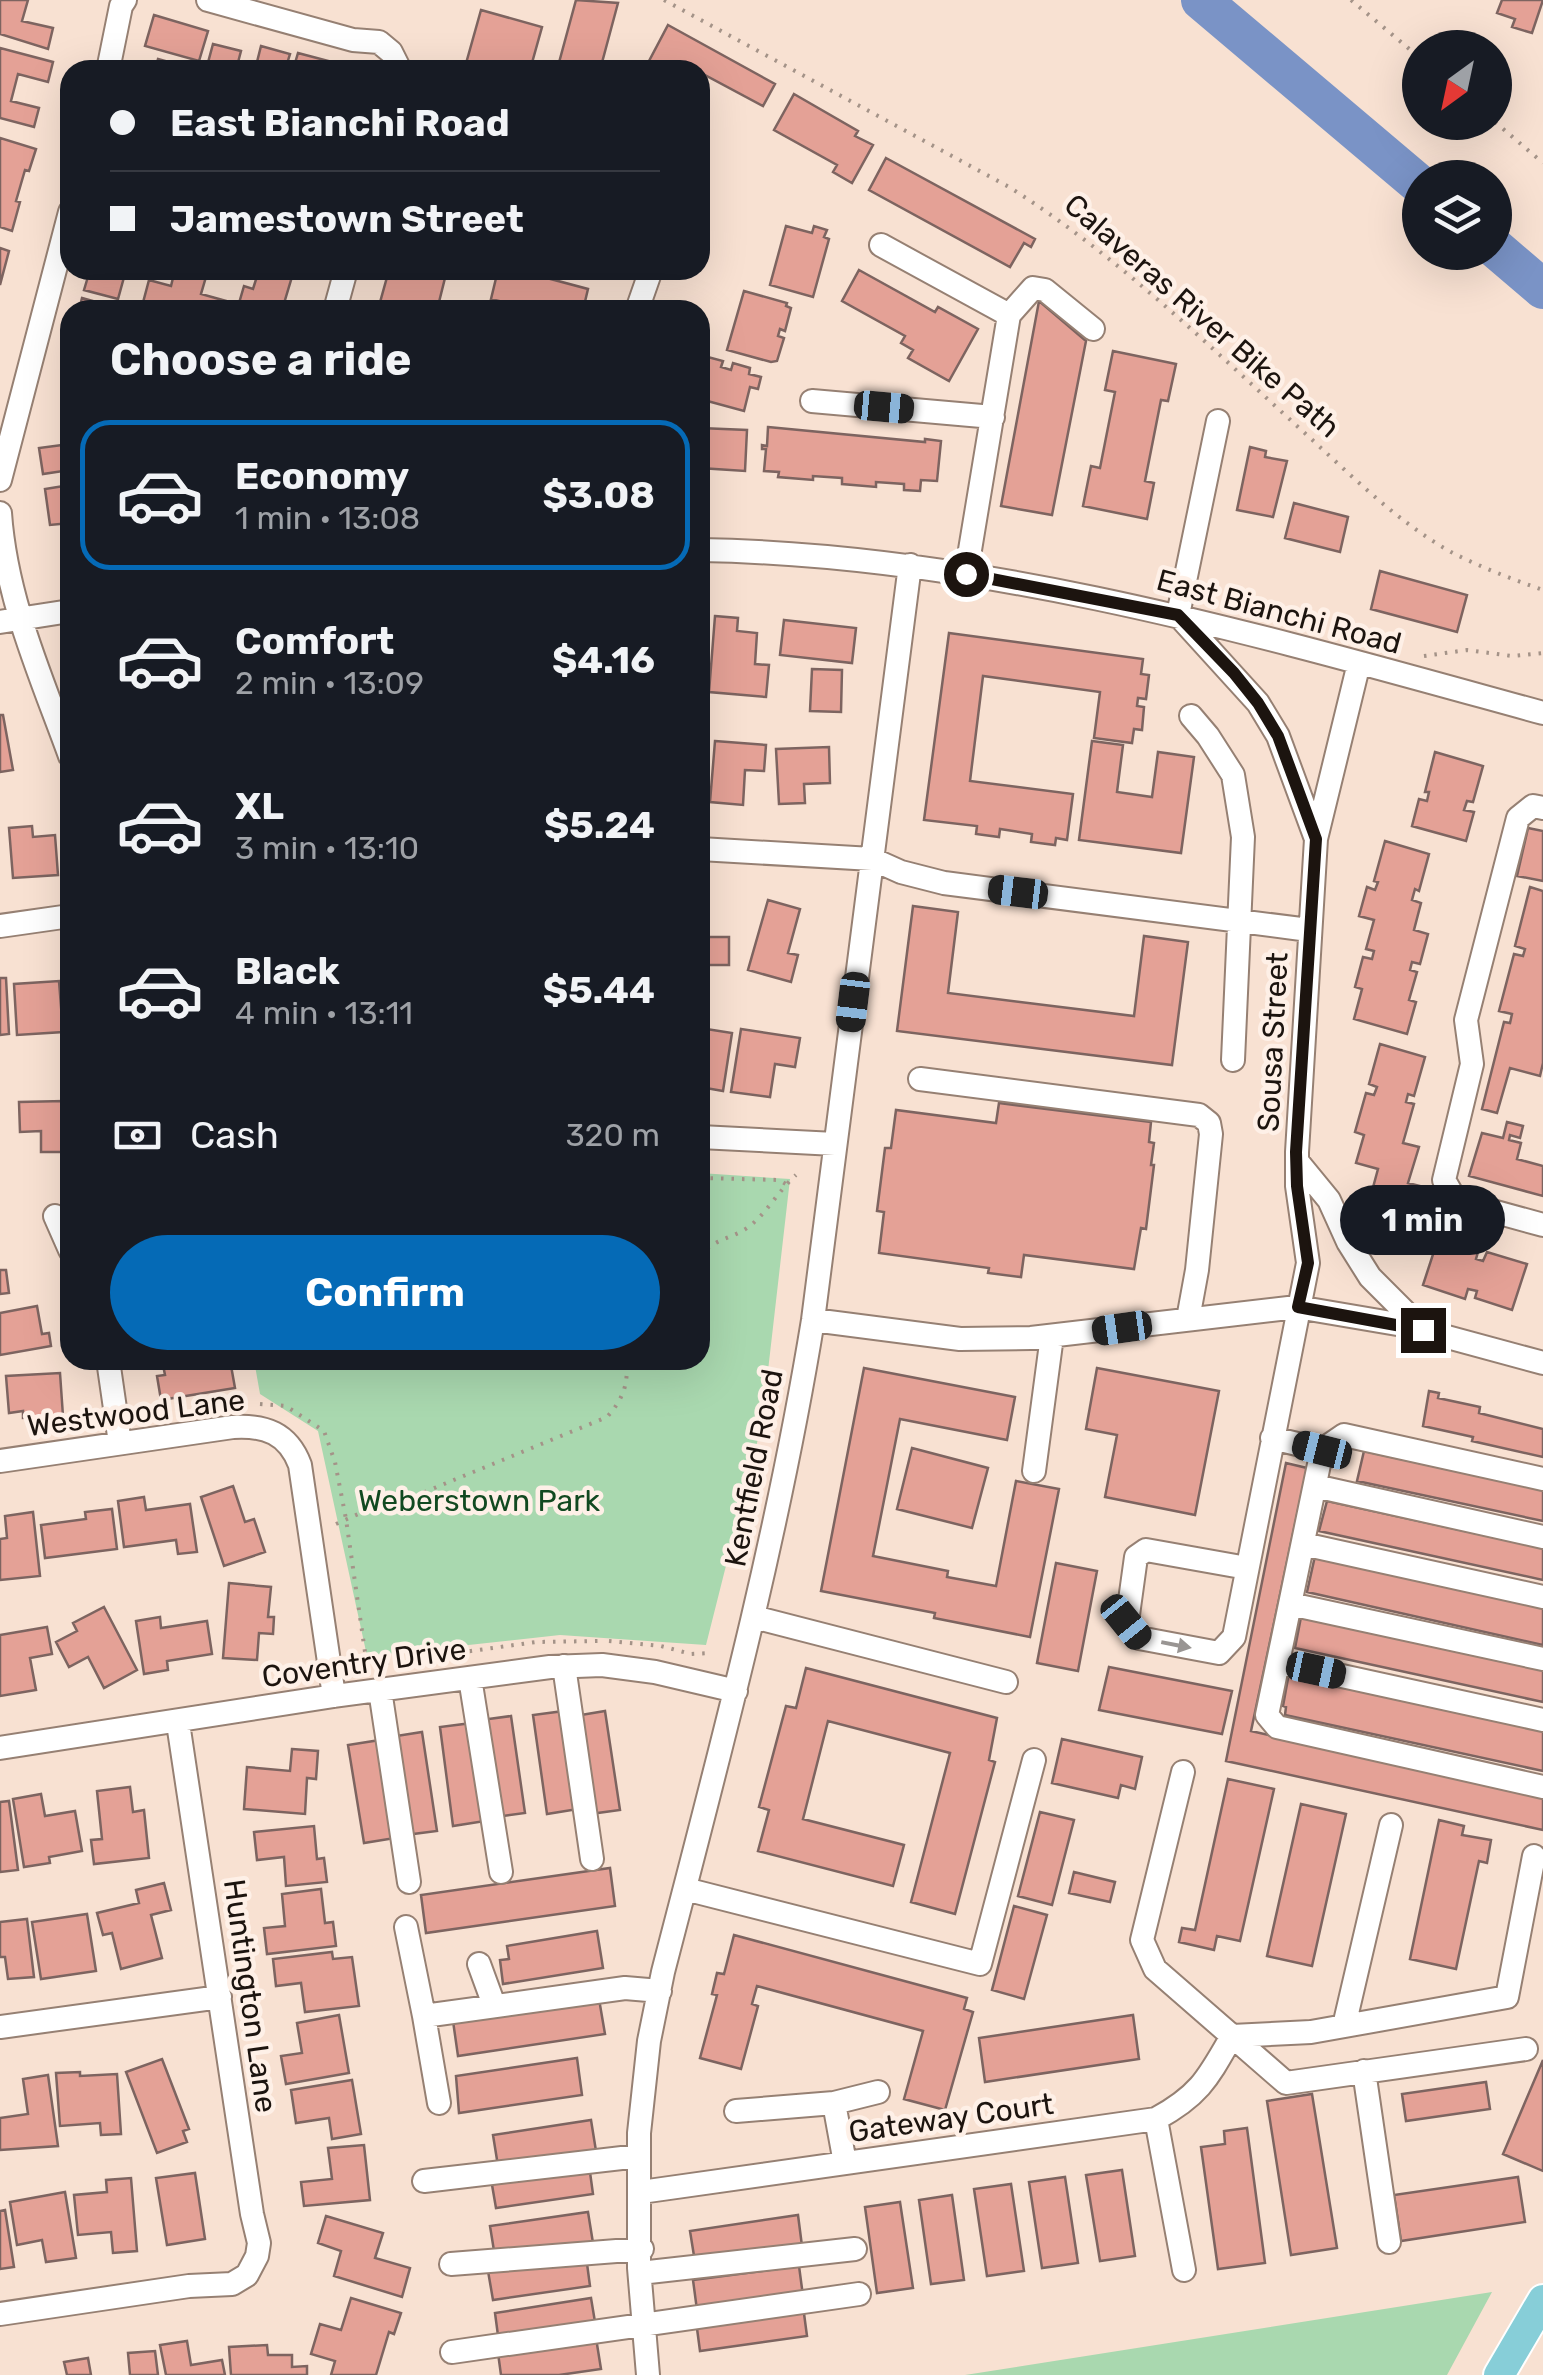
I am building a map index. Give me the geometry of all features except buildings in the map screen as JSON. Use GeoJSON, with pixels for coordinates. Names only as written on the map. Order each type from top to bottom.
{"type":"FeatureCollection","features":[{"type":"Feature","properties":{"kind":"main road"},"geometry":{"type":"LineString","coordinates":[[1499,2375],[1543,2300]]}},
{"type":"Feature","properties":{"kind":"street"},"geometry":{"type":"LineString","coordinates":[[110,60],[120,6],[125,0]]}},
{"type":"Feature","properties":{"kind":"street"},"geometry":{"type":"LineString","coordinates":[[208,0],[353,40],[379,42],[395,60]]}},
{"type":"Feature","properties":{"kind":"street"},"geometry":{"type":"LineString","coordinates":[[881,245],[1010,316]]}},
{"type":"Feature","properties":{"kind":"street"},"geometry":{"type":"LineString","coordinates":[[0,480],[60,250]]}},
{"type":"Feature","properties":{"kind":"street"},"geometry":{"type":"LineString","coordinates":[[966,574],[1010,316],[1033,288],[1046,290],[1093,329]]}},
{"type":"Feature","properties":{"kind":"street"},"geometry":{"type":"LineString","coordinates":[[812,400],[992,417]]}},
{"type":"Feature","properties":{"kind":"street"},"geometry":{"type":"LineString","coordinates":[[1178,615],[1218,421]]}},
{"type":"Feature","properties":{"kind":"street"},"geometry":{"type":"LineString","coordinates":[[0,513],[10,620],[60,733]]}},
{"type":"Feature","properties":{"kind":"street","name":"East Bianchi Road"},"geometry":{"type":"LineString","coordinates":[[710,550],[808,554],[910,565],[1178,615],[1543,713]]}},
{"type":"Feature","properties":{"kind":"street","name":"Kentfield Road"},"geometry":{"type":"LineString","coordinates":[[648,2375],[640,2273],[638,2133],[649,2041],[754,1617],[798,1417],[910,565]]}},
{"type":"Feature","properties":{"kind":"street"},"geometry":{"type":"LineString","coordinates":[[10,620],[60,613]]}},
{"type":"Feature","properties":{"kind":"street","name":"Sousa Street"},"geometry":{"type":"LineString","coordinates":[[1178,615],[1258,703],[1278,736],[1316,839]]}},
{"type":"Feature","properties":{"kind":"street","name":"Sousa Street"},"geometry":{"type":"LineString","coordinates":[[1247,1568],[1146,1550],[1136,1558],[1126,1622],[1140,1638],[1219,1653],[1234,1636],[1308,1263],[1297,1161],[1316,839],[1359,662]]}},
{"type":"Feature","properties":{"kind":"street"},"geometry":{"type":"LineString","coordinates":[[1191,716],[1233,775],[1242,838],[1232,1060]]}},
{"type":"Feature","properties":{"kind":"street"},"geometry":{"type":"LineString","coordinates":[[1543,808],[1534,806],[1518,818],[1466,1020],[1472,1064],[1444,1180],[1456,1202],[1543,1225]]}},
{"type":"Feature","properties":{"kind":"street"},"geometry":{"type":"LineString","coordinates":[[710,850],[872,859],[900,872],[944,883],[1309,930]]}},
{"type":"Feature","properties":{"kind":"street"},"geometry":{"type":"LineString","coordinates":[[0,926],[60,917]]}},
{"type":"Feature","properties":{"kind":"street"},"geometry":{"type":"LineString","coordinates":[[920,1079],[1200,1114],[1209,1123],[1211,1134],[1188,1319]]}},
{"type":"Feature","properties":{"kind":"street"},"geometry":{"type":"LineString","coordinates":[[710,1138],[835,1144]]}},
{"type":"Feature","properties":{"kind":"street"},"geometry":{"type":"LineString","coordinates":[[1297,1161],[1329,1200],[1370,1277],[1423,1330]]}},
{"type":"Feature","properties":{"kind":"street"},"geometry":{"type":"LineString","coordinates":[[54,1216],[60,1229]]}},
{"type":"Feature","properties":{"kind":"street"},"geometry":{"type":"LineString","coordinates":[[813,1320],[960,1338],[1052,1336],[1298,1307],[1423,1330],[1543,1363]]}},
{"type":"Feature","properties":{"kind":"street"},"geometry":{"type":"LineString","coordinates":[[1034,1471],[1052,1336]]}},
{"type":"Feature","properties":{"kind":"street"},"geometry":{"type":"LineString","coordinates":[[109,1370],[120,1443]]}},
{"type":"Feature","properties":{"kind":"street","name":"Westwood Lane"},"geometry":{"type":"LineString","coordinates":[[0,1460],[257,1425],[279,1434],[294,1448],[300,1465],[334,1696]]}},
{"type":"Feature","properties":{"kind":"street"},"geometry":{"type":"LineString","coordinates":[[1543,1480],[1344,1434],[1322,1450],[1266,1715],[1277,1726],[1543,1787]]}},
{"type":"Feature","properties":{"kind":"street"},"geometry":{"type":"LineString","coordinates":[[1272,1438],[1322,1450]]}},
{"type":"Feature","properties":{"kind":"street"},"geometry":{"type":"LineString","coordinates":[[1315,1486],[1543,1537]]}},
{"type":"Feature","properties":{"kind":"street"},"geometry":{"type":"LineString","coordinates":[[1302,1544],[1543,1597]]}},
{"type":"Feature","properties":{"kind":"street"},"geometry":{"type":"LineString","coordinates":[[1290,1604],[1543,1659]]}},
{"type":"Feature","properties":{"kind":"street"},"geometry":{"type":"LineString","coordinates":[[754,1617],[1006,1682]]}},
{"type":"Feature","properties":{"kind":"street"},"geometry":{"type":"LineString","coordinates":[[1278,1662],[1543,1720]]}},
{"type":"Feature","properties":{"kind":"street"},"geometry":{"type":"LineString","coordinates":[[564,1666],[592,1859]]}},
{"type":"Feature","properties":{"kind":"street","name":"Coventry Drive"},"geometry":{"type":"LineString","coordinates":[[0,1748],[334,1696],[564,1666],[620,1667],[736,1691]]}},
{"type":"Feature","properties":{"kind":"street"},"geometry":{"type":"LineString","coordinates":[[470,1678],[501,1872]]}},
{"type":"Feature","properties":{"kind":"street"},"geometry":{"type":"LineString","coordinates":[[380,1690],[410,1882]]}},
{"type":"Feature","properties":{"kind":"street","name":"Huntington Lane"},"geometry":{"type":"LineString","coordinates":[[0,2314],[189,2286],[232,2284],[246,2274],[257,2256],[260,2243],[252,2214],[178,1723]]}},
{"type":"Feature","properties":{"kind":"street"},"geometry":{"type":"LineString","coordinates":[[685,1889],[980,1964],[1034,1760]]}},
{"type":"Feature","properties":{"kind":"street"},"geometry":{"type":"LineString","coordinates":[[1183,1772],[1142,1940],[1155,1969],[1286,2083],[1526,2049]]}},
{"type":"Feature","properties":{"kind":"street"},"geometry":{"type":"LineString","coordinates":[[1344,2026],[1392,1826]]}},
{"type":"Feature","properties":{"kind":"street"},"geometry":{"type":"LineString","coordinates":[[1232,2036],[1310,2032],[1507,1997],[1534,1856]]}},
{"type":"Feature","properties":{"kind":"street"},"geometry":{"type":"LineString","coordinates":[[406,1927],[439,2103]]}},
{"type":"Feature","properties":{"kind":"street"},"geometry":{"type":"LineString","coordinates":[[479,1964],[494,2004]]}},
{"type":"Feature","properties":{"kind":"street"},"geometry":{"type":"LineString","coordinates":[[424,2016],[626,1988],[660,1990]]}},
{"type":"Feature","properties":{"kind":"street"},"geometry":{"type":"LineString","coordinates":[[0,2027],[220,1998]]}},
{"type":"Feature","properties":{"kind":"street","name":"Gateway Court"},"geometry":{"type":"LineString","coordinates":[[640,2192],[1156,2119],[1186,2102],[1208,2078],[1232,2036]]}},
{"type":"Feature","properties":{"kind":"street"},"geometry":{"type":"LineString","coordinates":[[1364,2071],[1389,2242]]}},
{"type":"Feature","properties":{"kind":"street"},"geometry":{"type":"LineString","coordinates":[[736,2112],[834,2103],[878,2092]]}},
{"type":"Feature","properties":{"kind":"street"},"geometry":{"type":"LineString","coordinates":[[834,2103],[845,2163]]}},
{"type":"Feature","properties":{"kind":"street"},"geometry":{"type":"LineString","coordinates":[[1156,2119],[1184,2270]]}},
{"type":"Feature","properties":{"kind":"street"},"geometry":{"type":"LineString","coordinates":[[424,2181],[639,2156]]}},
{"type":"Feature","properties":{"kind":"street"},"geometry":{"type":"LineString","coordinates":[[451,2264],[642,2249]]}},
{"type":"Feature","properties":{"kind":"street"},"geometry":{"type":"LineString","coordinates":[[640,2273],[855,2249]]}},
{"type":"Feature","properties":{"kind":"street"},"geometry":{"type":"LineString","coordinates":[[452,2352],[859,2294]]}},
{"type":"Feature","properties":{"kind":"path","name":"Calaveras River Bike Path"},"geometry":{"type":"LineString","coordinates":[[664,0],[1009,186],[1044,209],[1164,305],[1414,528],[1451,552],[1543,590]]}},
{"type":"Feature","properties":{"kind":"path"},"geometry":{"type":"LineString","coordinates":[[1351,0],[1402,43]]}},
{"type":"Feature","properties":{"kind":"path"},"geometry":{"type":"LineString","coordinates":[[1512,137],[1543,163]]}},
{"type":"Feature","properties":{"kind":"path"},"geometry":{"type":"LineString","coordinates":[[1416,658],[1466,650],[1512,656],[1543,654]]}},
{"type":"Feature","properties":{"kind":"path"},"geometry":{"type":"LineString","coordinates":[[710,1248],[748,1228],[796,1175]]}},
{"type":"Feature","properties":{"kind":"path"},"geometry":{"type":"LineString","coordinates":[[710,1178],[779,1180],[786,1184]]}},
{"type":"Feature","properties":{"kind":"path"},"geometry":{"type":"LineString","coordinates":[[336,1524],[392,1499],[415,1496],[607,1416],[619,1403],[628,1382],[627,1370]]}},
{"type":"Feature","properties":{"kind":"path"},"geometry":{"type":"LineString","coordinates":[[246,1406],[286,1406],[324,1431],[336,1462],[366,1660],[377,1664],[536,1642],[582,1640],[634,1642],[691,1654],[712,1653]]}},
{"type":"Feature","properties":{"kind":"green space","name":"Weberstown Park"},"geometry":{"type":"Polygon","coordinates":[[[710,1174],[790,1179],[762,1423],[706,1645],[560,1635],[367,1656],[318,1431],[260,1394],[256,1370],[710,1370],[710,1174]]]}},
{"type":"Feature","properties":{"kind":"green space"},"geometry":{"type":"Polygon","coordinates":[[[1492,2292],[1447,2375],[965,2375],[1492,2292]]]}},
{"type":"Feature","properties":{"kind":"waterway"},"geometry":{"type":"LineString","coordinates":[[1201,0],[1402,170]]}},
{"type":"Feature","properties":{"kind":"waterway"},"geometry":{"type":"LineString","coordinates":[[1512,263],[1543,289]]}},
{"type":"Feature","properties":{"kind":"route"},"geometry":{"type":"LineString","coordinates":[[966,574],[1178,615],[1234,673],[1278,736],[1316,839],[1296,1152],[1308,1263],[1298,1307],[1423,1330]]}}]}
